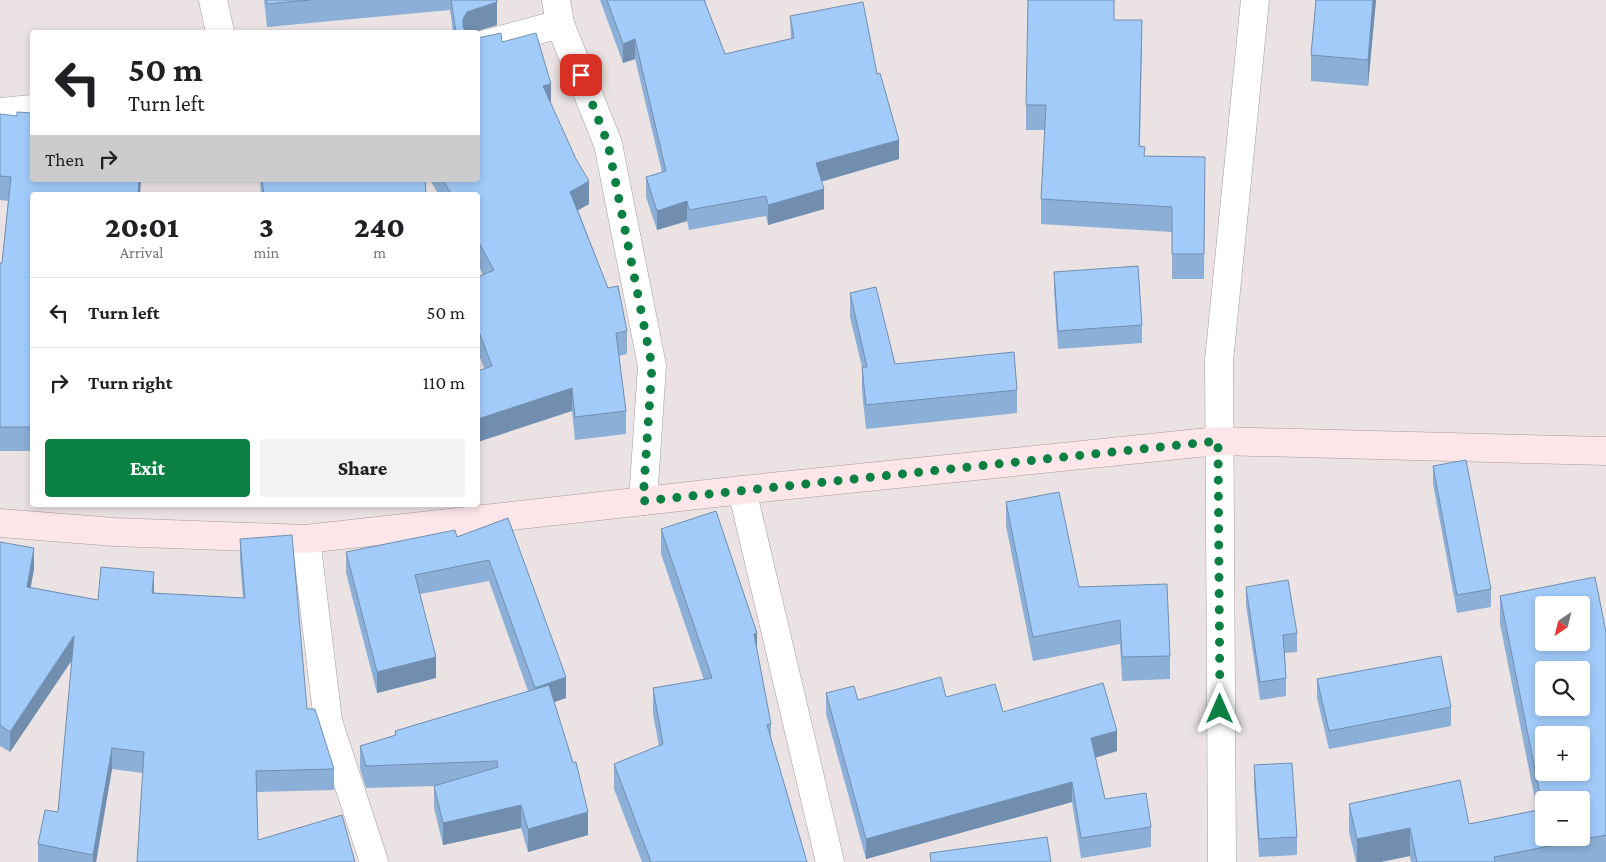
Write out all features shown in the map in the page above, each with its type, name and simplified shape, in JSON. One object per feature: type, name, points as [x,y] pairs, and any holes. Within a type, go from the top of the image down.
[{"type":"street","points":[[213,0],[220,30]]},
{"type":"street","points":[[1222,862],[1219,361],[1255,0]]},
{"type":"street","points":[[480,45],[558,12],[608,144],[652,366],[643,501]]},
{"type":"street","points":[[0,112],[30,109]]},
{"type":"street","points":[[0,523],[114,532],[306,539],[742,490],[1218,441],[1606,451]]},
{"type":"street","points":[[742,490],[830,862]]},
{"type":"street","points":[[306,539],[328,721],[374,862]]},
{"type":"building","points":[[266,0],[310,0],[267,4]]},
{"type":"building","points":[[451,0],[497,0],[497,2],[467,12],[463,19],[465,30],[456,30]]},
{"type":"building","points":[[607,0],[704,0],[725,54],[794,38],[790,16],[863,2],[877,74],[880,73],[899,140],[816,163],[824,189],[768,205],[766,196],[689,210],[687,201],[657,211],[646,177],[666,171],[635,39],[623,44]]},
{"type":"building","points":[[1028,0],[1114,0],[1114,20],[1142,20],[1139,146],[1145,147],[1144,156],[1205,157],[1204,254],[1172,254],[1172,207],[1041,199],[1046,105],[1026,105]]},
{"type":"building","points":[[1316,0],[1373,0],[1368,60],[1311,55]]},
{"type":"building","points":[[501,33],[502,42],[536,33],[551,84],[543,86],[576,159],[589,181],[570,192],[608,288],[618,286],[627,331],[616,333],[626,411],[575,417],[572,388],[480,418],[480,370],[492,366],[480,334],[480,276],[494,270],[480,245],[480,192],[450,192],[444,182],[480,182],[480,38]]},
{"type":"building","points":[[17,112],[30,113],[30,182],[139,182],[138,192],[30,192],[30,427],[0,427],[0,263],[2,263],[11,177],[0,176],[0,114],[17,116]]},
{"type":"building","points":[[262,182],[425,182],[426,192],[264,192]]},
{"type":"building","points":[[1138,266],[1142,325],[1058,331],[1054,272]]},
{"type":"building","points":[[876,287],[895,364],[1014,352],[1017,390],[866,405],[862,367],[867,367],[850,293]]},
{"type":"building","points":[[1466,460],[1491,589],[1457,595],[1433,466]]},
{"type":"building","points":[[1059,492],[1079,587],[1167,584],[1170,656],[1122,657],[1120,620],[1033,637],[1006,502]]},
{"type":"building","points":[[716,511],[757,633],[754,634],[771,724],[767,725],[807,862],[651,862],[614,764],[663,744],[653,688],[712,678],[661,529]]},
{"type":"building","points":[[508,518],[566,677],[535,688],[489,560],[415,575],[436,657],[377,672],[346,552],[455,530],[457,537]]},
{"type":"building","points":[[292,535],[307,709],[315,709],[334,769],[256,771],[258,840],[342,815],[355,862],[137,862],[144,752],[112,748],[93,855],[38,844],[45,810],[58,812],[74,636],[10,732],[0,725],[0,542],[34,548],[27,587],[98,600],[101,567],[154,572],[152,593],[245,598],[240,539]]},
{"type":"building","points":[[1595,577],[1606,632],[1606,835],[1590,838],[1590,791],[1539,791],[1537,781],[1590,781],[1590,726],[1535,726],[1535,769],[1500,596]]},
{"type":"building","points":[[1288,580],[1297,633],[1283,635],[1286,678],[1260,682],[1246,587]]},
{"type":"building","points":[[1441,656],[1451,707],[1329,731],[1317,679]]},
{"type":"building","points":[[941,677],[946,697],[995,684],[1003,712],[1103,683],[1117,731],[1091,738],[1105,799],[1146,793],[1151,827],[1081,838],[1072,782],[866,839],[826,693],[854,686],[858,700]]},
{"type":"building","points":[[549,685],[573,763],[576,762],[588,812],[528,829],[521,805],[443,823],[434,786],[498,767],[497,761],[366,766],[360,746],[396,735],[395,731]]},
{"type":"building","points":[[1292,763],[1297,837],[1259,839],[1254,765]]},
{"type":"building","points":[[1460,780],[1469,824],[1535,811],[1535,846],[1550,846],[1494,857],[1495,862],[1417,862],[1410,828],[1357,839],[1349,804]]},
{"type":"building","points":[[1047,837],[1051,862],[931,862],[930,853]]},
{"type":"route","points":[[581,75],[608,144],[652,366],[643,501],[1218,441],[1220,709]]}]
